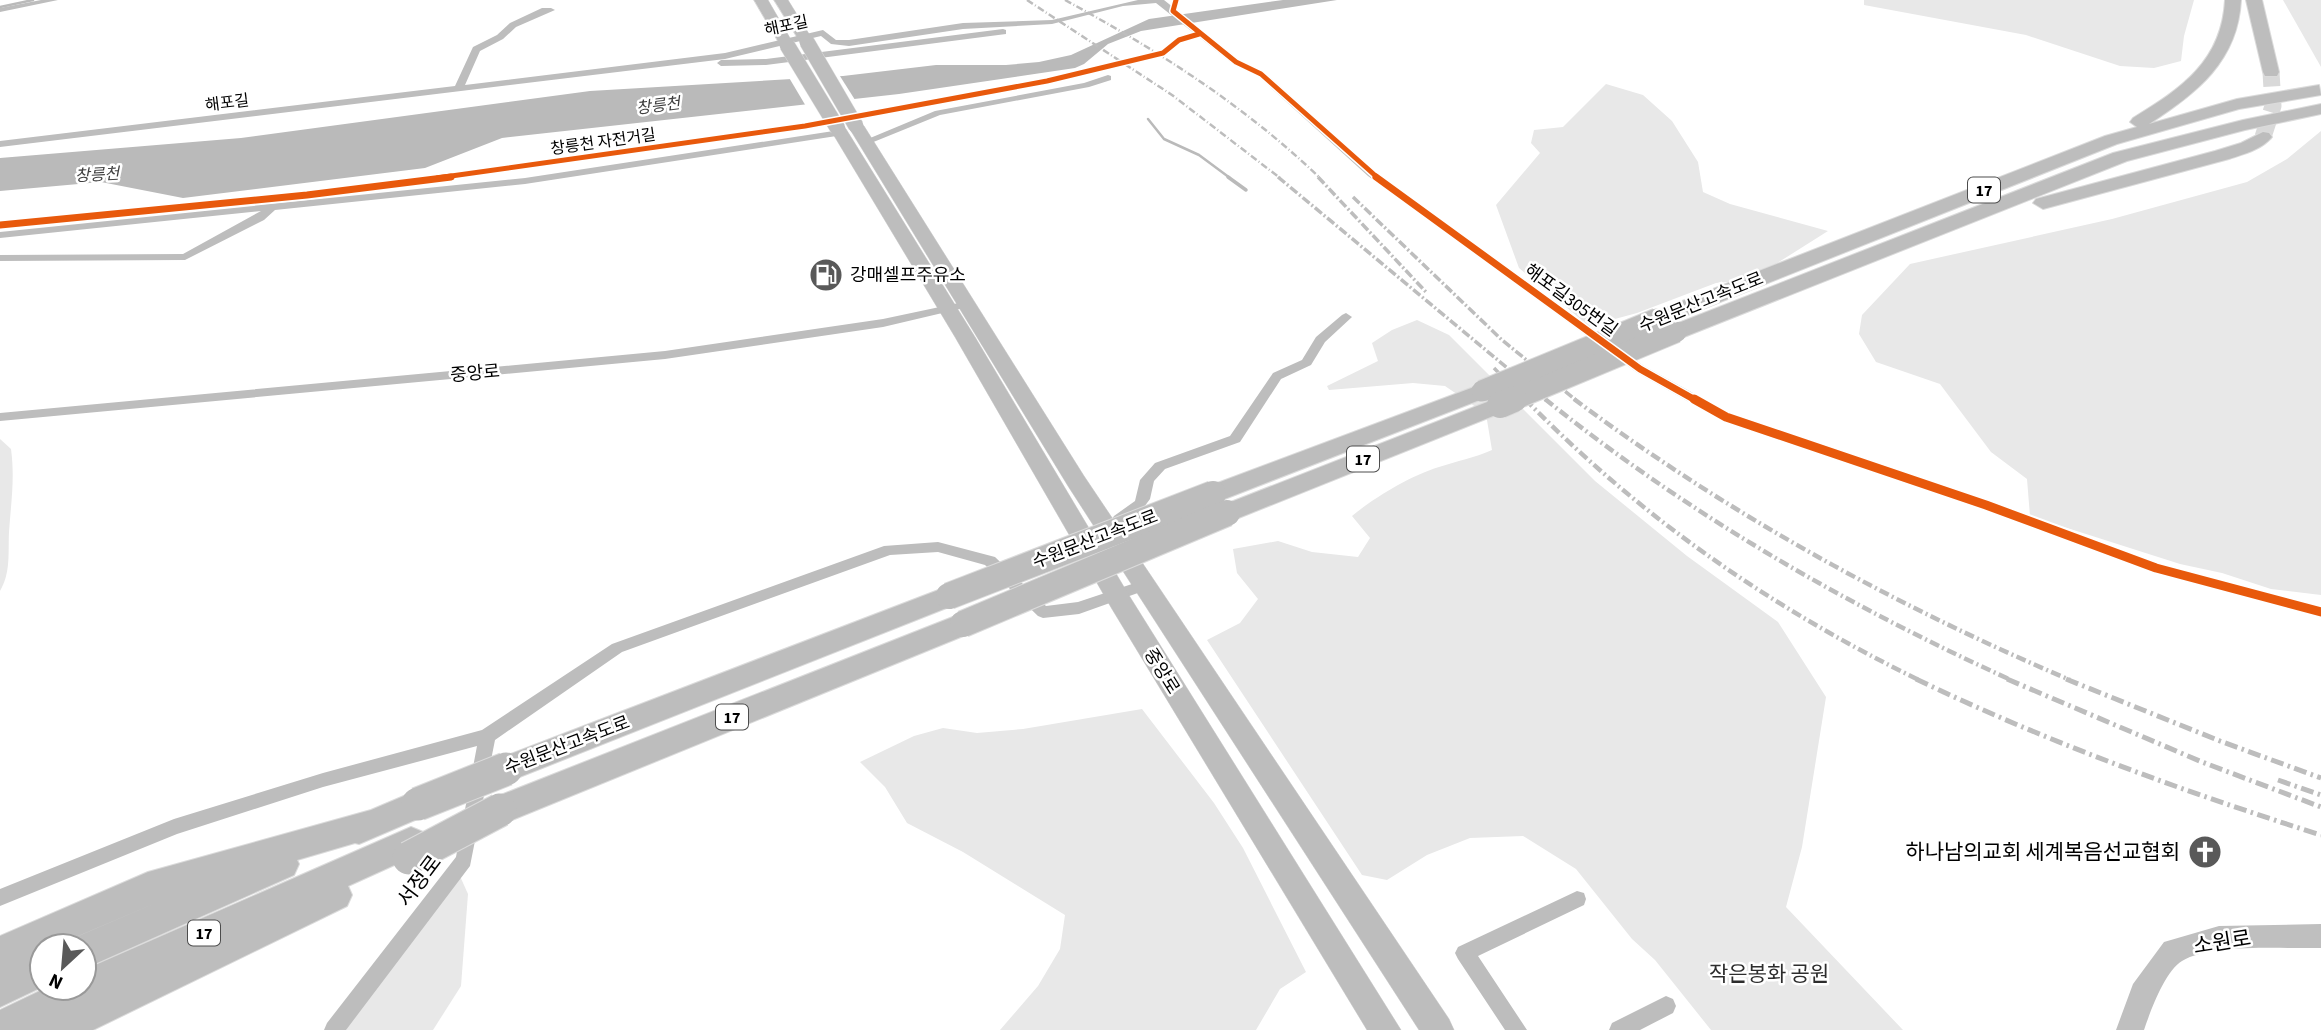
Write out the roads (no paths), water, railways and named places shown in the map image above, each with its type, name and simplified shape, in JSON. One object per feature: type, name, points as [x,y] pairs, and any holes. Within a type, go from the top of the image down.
[{"type":"highway","name":"수원문산고속도로","points":[[2111,140],[2166,106],[2211,65],[2228,37],[2233,0]]},
{"type":"highway","points":[[2254,0],[2271,72]]},
{"type":"highway","name":"수원문산고속도로","points":[[98,945],[418,804],[949,596],[1220,503],[1491,398],[2111,140],[2237,104],[2320,100]]},
{"type":"highway","name":"수원문산고속도로","points":[[1666,325],[1910,241],[2120,157],[2243,125],[2320,100]]},
{"type":"highway","name":"수원문산고속도로","points":[[1910,241],[2222,155],[2247,147],[2263,137]]},
{"type":"highway","name":"수원문산고속도로","points":[[53,1030],[410,850],[500,810],[963,624],[1220,503]]},
{"type":"highway","points":[[0,953],[148,888],[374,823]]},
{"type":"highway","name":"17","points":[[0,1029],[163,951],[410,850]]},
{"type":"highway","points":[[0,989],[28,976]]},
{"type":"main road","points":[[761,0],[786,43],[851,132]]},
{"type":"main road","points":[[781,0],[805,40],[851,132]]},
{"type":"main road","name":"중앙로","points":[[851,132],[957,306],[1116,595],[1385,1030]]},
{"type":"main road","name":"중앙로","points":[[957,306],[1438,1030]]},
{"type":"main road","name":"소원로","points":[[2130,1030],[2141,993],[2173,951],[2219,937],[2321,936]]},
{"type":"street","points":[[0,2],[9,0]]},
{"type":"street","points":[[0,10],[54,0]]},
{"type":"street","name":"해포길","points":[[0,144],[725,56],[805,40],[822,33],[834,42],[849,43],[963,26],[1052,22],[1124,4],[1159,0]]},
{"type":"street","name":"해포길305번길","points":[[1159,0],[1236,62],[1261,74],[1372,174],[1640,369],[1726,417],[1986,505],[2156,568],[2321,612]]},
{"type":"street","points":[[458,90],[476,49],[500,37],[513,25],[545,10],[551,10]]},
{"type":"street","points":[[646,65],[766,62],[976,36],[1052,22]]},
{"type":"street","points":[[0,235],[524,181],[851,132],[1086,85],[1108,78]]},
{"type":"street","points":[[0,258],[185,257],[260,218],[271,208]]},
{"type":"street","name":"중앙로","points":[[0,417],[665,355],[883,323],[957,306]]},
{"type":"street","points":[[1105,526],[1132,513],[1146,497],[1147,480],[1160,466],[1234,439],[1278,376],[1307,362],[1321,340],[1346,317]]},
{"type":"street","points":[[0,898],[174,827],[323,780],[487,736],[617,648],[889,550],[938,547],[990,561],[1043,612],[1079,608],[1144,585]]},
{"type":"street","name":"서정로","points":[[334,1030],[464,860],[487,736]]},
{"type":"street","points":[[1517,1030],[1465,953],[1577,899]]},
{"type":"street","points":[[1619,1030],[1666,1006]]},
{"type":"water","name":"창릉천","points":[[1283,0],[1337,0],[1141,31],[1108,44],[1075,68],[899,94],[502,138],[425,168],[183,198],[101,182],[0,191],[0,158],[241,138],[590,91],[843,76],[936,65],[1039,62],[1071,55],[1149,19]]},
{"type":"waterway","points":[[0,7],[33,0]]},
{"type":"waterway","points":[[1148,119],[1164,139],[1199,155],[1230,178]]},
{"type":"waterway","points":[[1228,177],[1246,190]]},
{"type":"tunnel","points":[[2263,137],[2273,106],[2271,72]]},
{"type":"railway","points":[[1027,0],[1172,95],[1280,178]]},
{"type":"railway","points":[[1065,0],[1198,80],[1261,126],[1320,178]]},
{"type":"railway","points":[[1278,177],[1547,401]]},
{"type":"railway","points":[[1318,177],[1426,292]]},
{"type":"railway","points":[[1353,197],[1502,340],[1577,401]]},
{"type":"railway","points":[[1494,368],[1526,401]]},
{"type":"railway","points":[[1525,399],[1614,483],[1710,557],[1811,622],[1919,680]]},
{"type":"railway","points":[[1545,399],[1655,481],[1769,554],[1888,620],[2011,680]]},
{"type":"railway","points":[[1574,399],[1632,441],[1752,519],[1940,621],[2070,680]]},
{"type":"railway","points":[[1916,679],[2015,724],[2115,764],[2321,835]]},
{"type":"railway","points":[[2007,679],[2202,762],[2321,807]]},
{"type":"railway","points":[[2066,679],[2321,778]]},
{"type":"railway","points":[[2278,780],[2321,795]]},
{"type":"place","name":"강매셀프주유소","points":[[826,275]]},
{"type":"place","name":"하나남의교회 세계복음선교협회","points":[[2205,852]]},
{"type":"park label","name":"작은봉화 공원","points":[[1769,974]]}]
